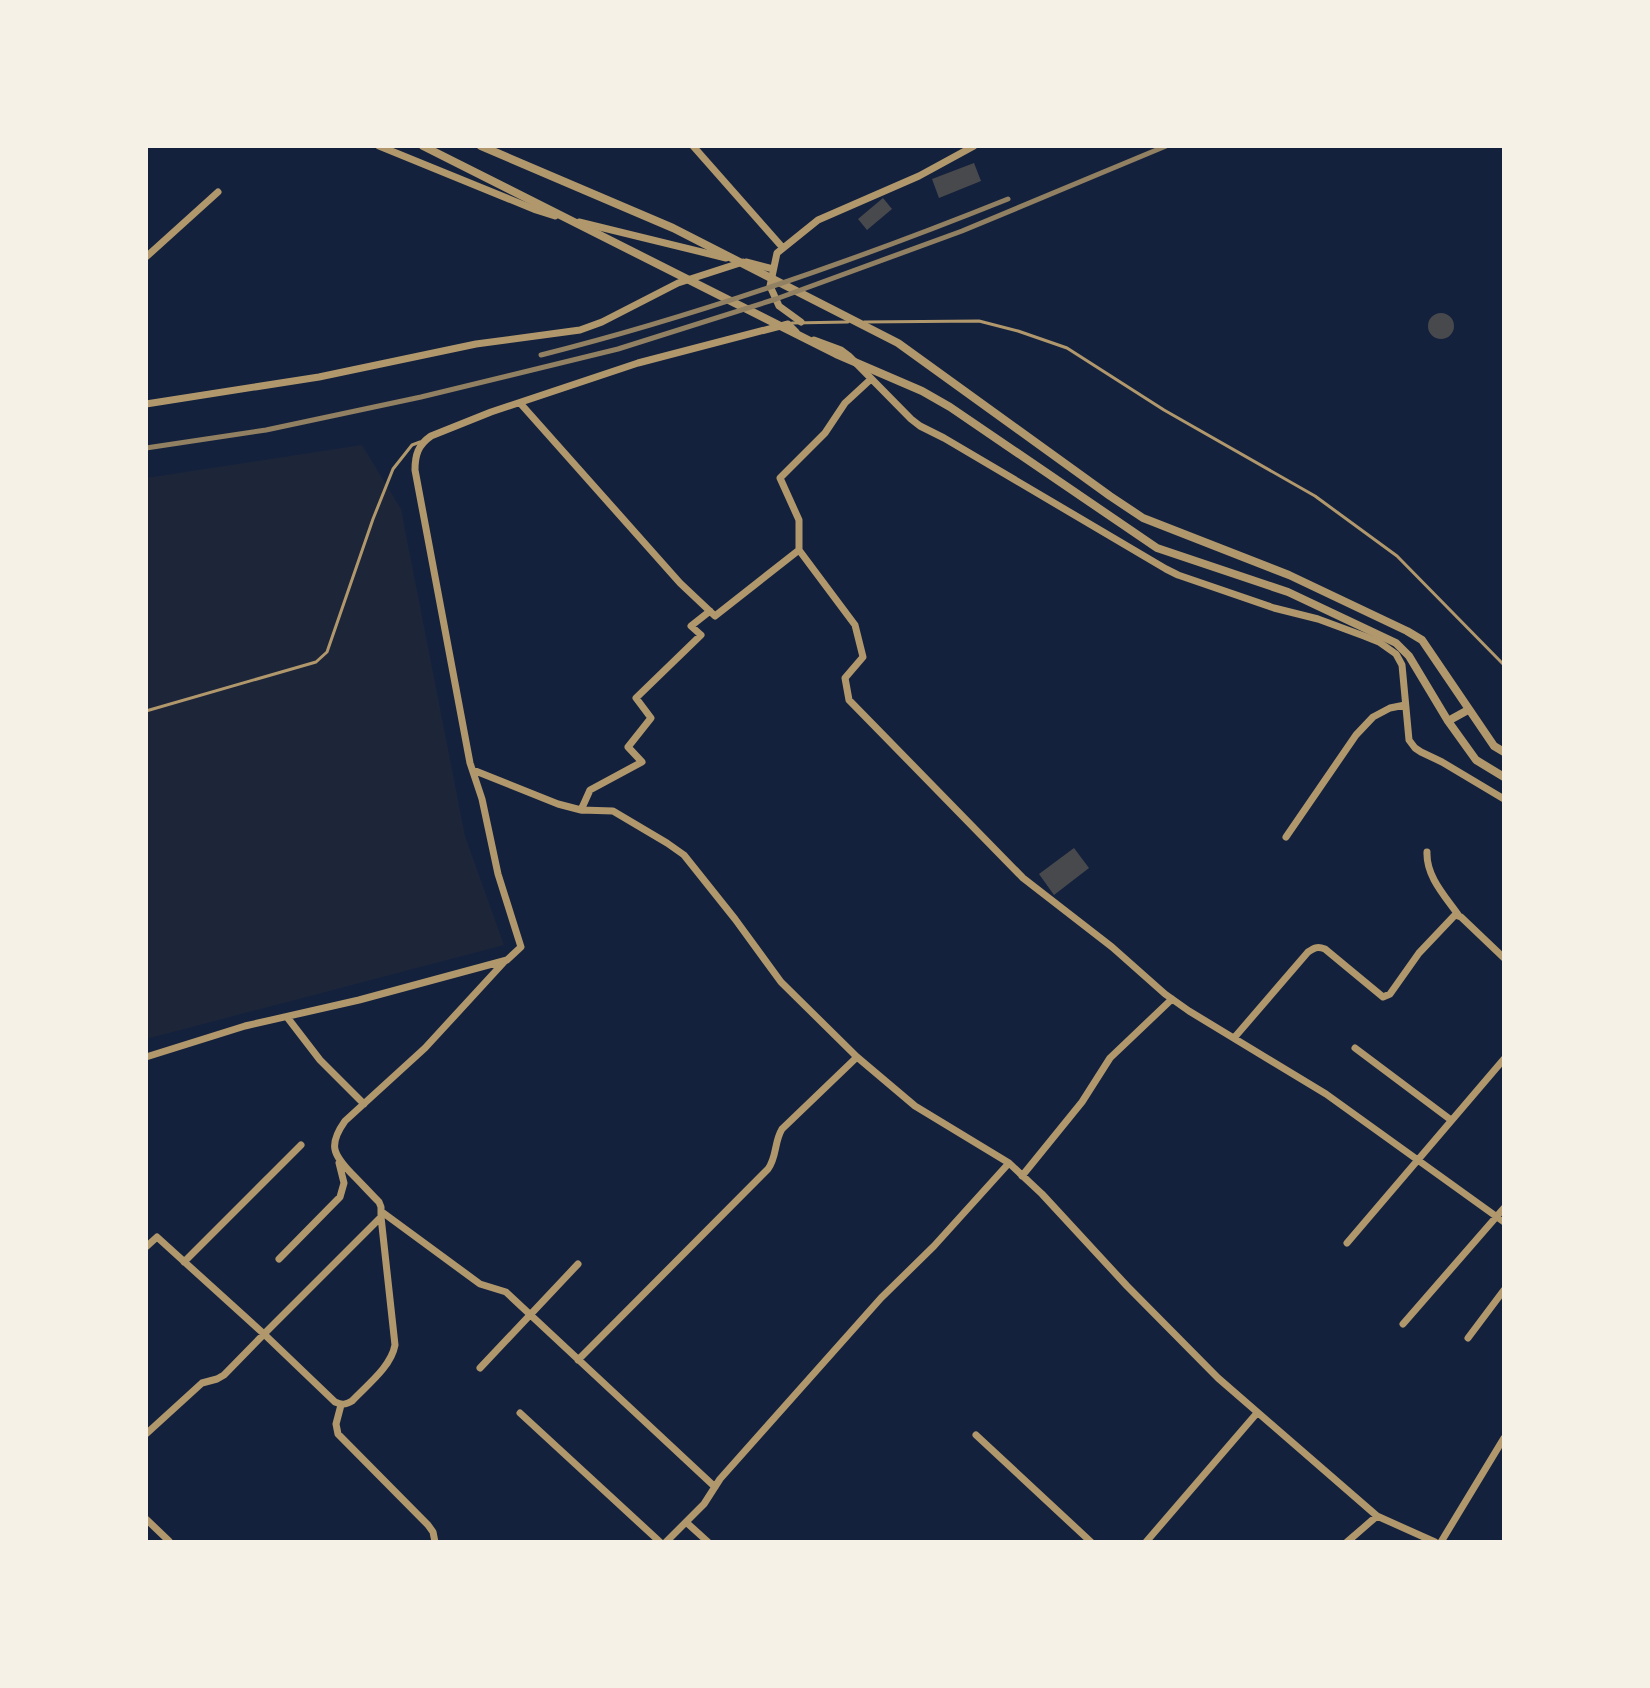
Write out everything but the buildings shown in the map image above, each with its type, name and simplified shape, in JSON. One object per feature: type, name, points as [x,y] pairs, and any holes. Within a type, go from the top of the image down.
[{"type":"street","points":[[379,146],[536,210],[773,269]]},
{"type":"street","points":[[423,146],[836,354],[922,391],[1157,548],[1288,592],[1396,643],[1409,656],[1448,721],[1476,760],[1504,777]]},
{"type":"street","points":[[481,146],[673,228],[898,343],[1143,518],[1289,575],[1377,615],[1422,640],[1494,746],[1504,752]]},
{"type":"street","points":[[693,146],[783,248]]},
{"type":"street","points":[[801,322],[779,306],[770,286],[777,253],[818,220],[919,176],[974,146]]},
{"type":"street","points":[[146,257],[218,192]]},
{"type":"street","points":[[146,404],[319,377],[476,344],[580,330],[678,283],[744,262]]},
{"type":"street","points":[[279,1259],[340,1197],[344,1183],[334,1145],[345,1121],[425,1048],[521,947],[498,874],[473,770],[415,470],[418,449],[423,441],[443,431],[638,363],[788,324],[799,334],[841,350],[920,426],[1178,575],[1274,608],[1318,619],[1379,642],[1396,654],[1402,665],[1409,740],[1415,748],[1504,799]]},
{"type":"street","points":[[871,379],[845,403],[825,433],[780,478],[799,520],[799,550],[855,625],[863,657],[845,678],[849,700],[1023,878],[1112,947],[1172,999],[1326,1094],[1501,1220]]},
{"type":"street","points":[[520,403],[680,583],[715,616],[799,550]]},
{"type":"street","points":[[581,810],[590,790],[642,762],[628,747],[651,718],[636,698],[701,635],[691,626],[710,611]]},
{"type":"street","points":[[1286,837],[1356,735],[1373,717],[1390,708],[1405,705]]},
{"type":"street","points":[[1448,721],[1468,710]]},
{"type":"street","points":[[473,770],[558,804],[581,810],[613,811],[684,855],[781,982],[857,1057],[915,1106],[1009,1163],[1218,1378],[1377,1516],[1435,1542]]},
{"type":"street","points":[[1427,852],[1433,877],[1459,916],[1504,958]]},
{"type":"street","points":[[1234,1038],[1313,948],[1325,949],[1380,995],[1387,996],[1419,953],[1453,917],[1459,916]]},
{"type":"street","points":[[146,1057],[245,1026],[359,1000],[507,960]]},
{"type":"street","points":[[1022,1176],[1082,1102],[1110,1058],[1172,999]]},
{"type":"street","points":[[287,1017],[320,1060],[364,1104]]},
{"type":"street","points":[[1355,1048],[1451,1120]]},
{"type":"street","points":[[578,1360],[768,1169],[775,1159],[776,1142],[782,1129],[857,1057]]},
{"type":"street","points":[[1347,1243],[1504,1059]]},
{"type":"street","points":[[184,1262],[301,1145]]},
{"type":"street","points":[[146,1247],[157,1237],[335,1402],[347,1405],[393,1355],[395,1337],[379,1202],[338,1159]]},
{"type":"street","points":[[666,1542],[704,1504],[715,1487],[881,1298],[934,1246],[1009,1163]]},
{"type":"street","points":[[1403,1324],[1501,1220],[1504,1208]]},
{"type":"street","points":[[381,1214],[476,1282],[506,1292],[715,1487]]},
{"type":"street","points":[[146,1434],[202,1383],[224,1375],[381,1214]]},
{"type":"street","points":[[480,1368],[578,1264]]},
{"type":"street","points":[[1468,1338],[1504,1290]]},
{"type":"street","points":[[341,1405],[336,1424],[338,1434],[428,1525],[435,1542]]},
{"type":"street","points":[[520,1413],[660,1542]]},
{"type":"street","points":[[1146,1542],[1257,1413]]},
{"type":"street","points":[[976,1435],[1091,1542]]},
{"type":"street","points":[[1441,1542],[1504,1438]]},
{"type":"street","points":[[1347,1542],[1377,1516]]},
{"type":"street","points":[[146,1519],[169,1541]]},
{"type":"street","points":[[687,1523],[708,1542]]},
{"type":"lane","points":[[788,324],[979,321],[1067,348],[1164,410],[1315,496],[1397,556],[1504,665]]},
{"type":"lane","points":[[146,711],[316,662],[327,652],[393,469],[412,445],[423,441]]},
{"type":"shaded area","points":[[362,445],[401,509],[465,836],[504,945],[146,1039],[146,478]]},
{"type":"railway","points":[[146,448],[266,430],[421,397],[618,349],[776,299],[962,231],[1166,146]]},
{"type":"railway","points":[[541,355],[777,285],[1008,199]]}]
